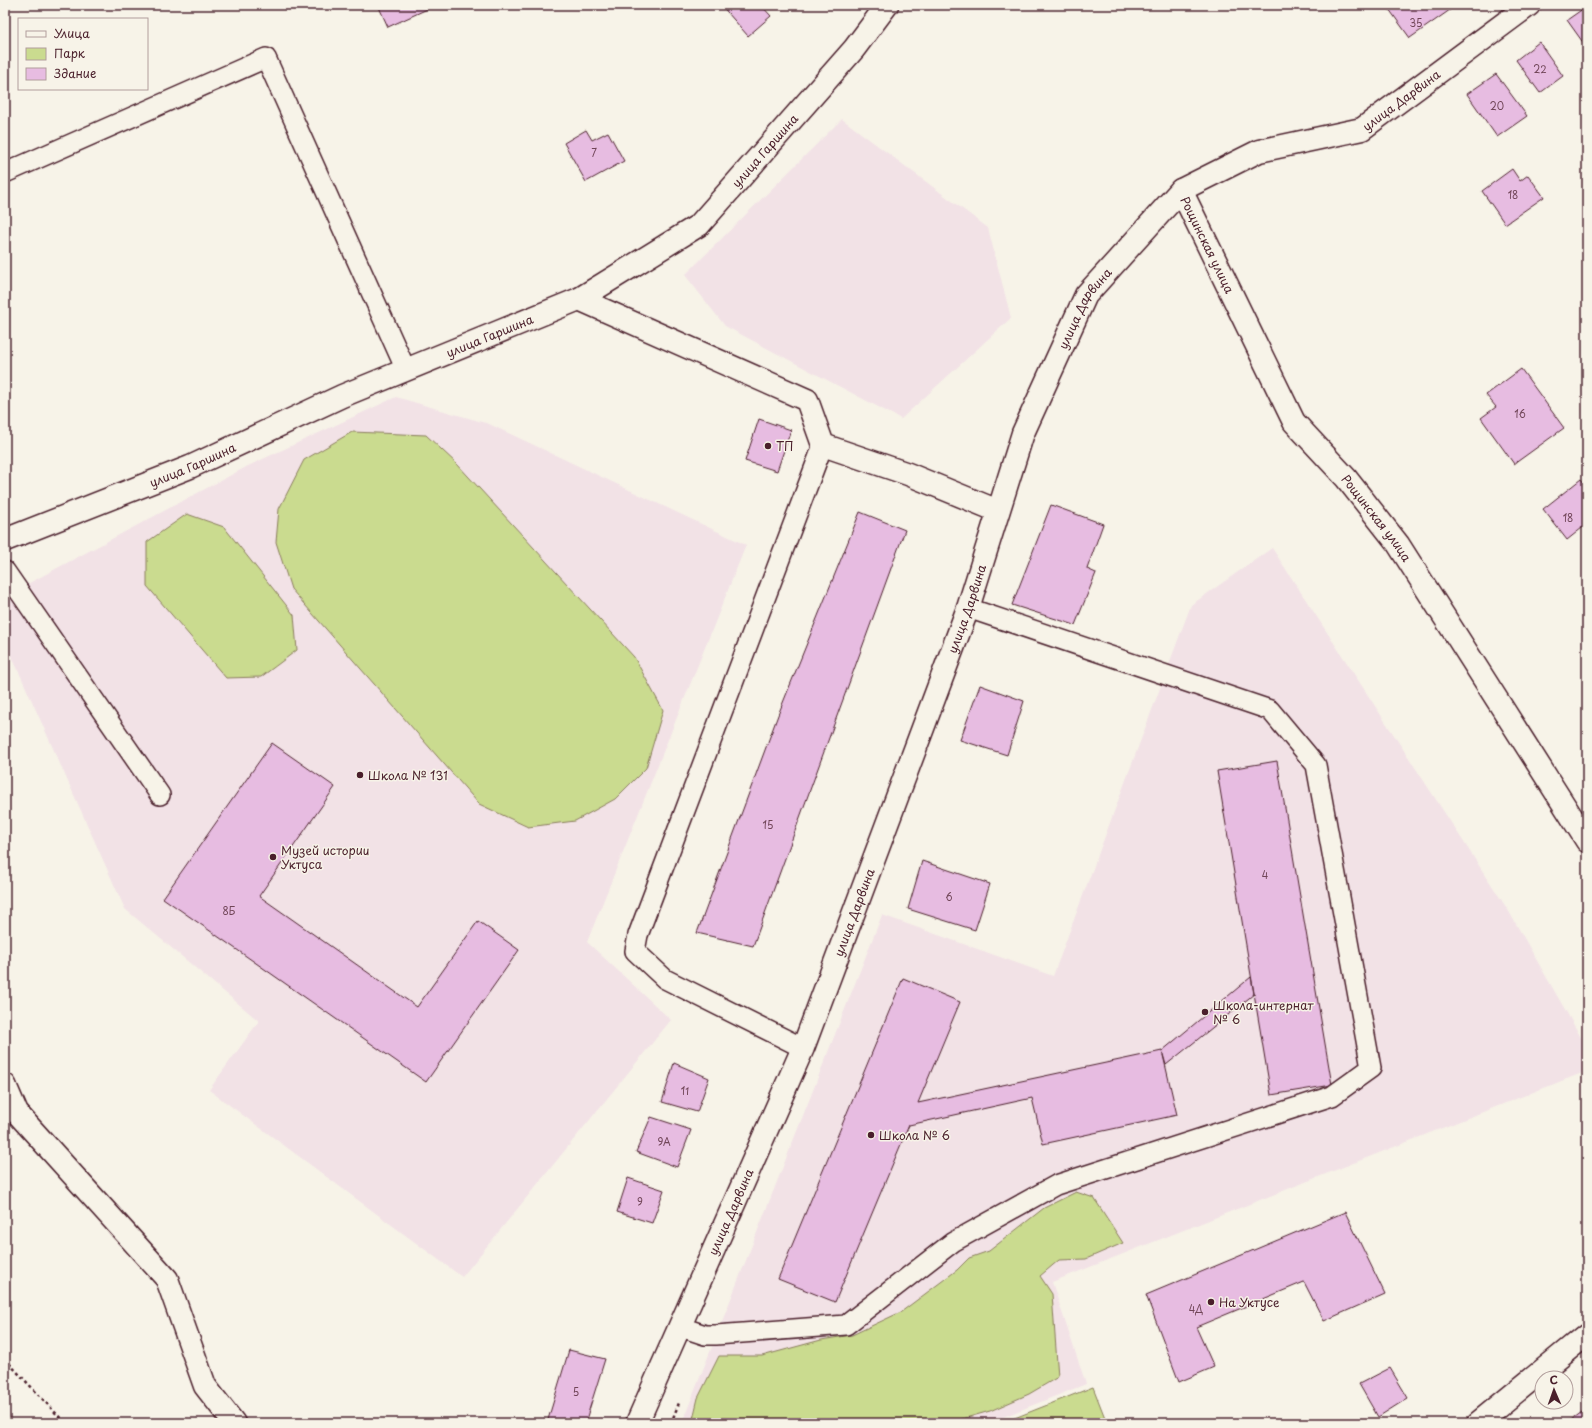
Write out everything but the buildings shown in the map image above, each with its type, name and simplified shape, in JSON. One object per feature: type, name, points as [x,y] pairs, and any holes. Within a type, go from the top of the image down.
[{"type":"street","name":"улица Гаршина","points":[[5,540],[190,467],[342,396],[579,299],[699,225],[854,49],[887,5]]},
{"type":"street","name":"улица Дарвина","points":[[637,1423],[681,1328],[803,1048],[968,608],[1023,434],[1086,295],[1181,190],[1259,151],[1362,129],[1529,5]]},
{"type":"street","name":"Рощинская улица","points":[[1181,190],[1294,422],[1346,478],[1398,544],[1587,842]]},
{"type":"street","points":[[579,299],[807,400],[823,445],[908,474],[998,511]]},
{"type":"street","points":[[5,1084],[17,1113],[167,1279],[205,1386],[234,1423]]},
{"type":"street","points":[[1478,1423],[1587,1334]]},
{"type":"lane","points":[[5,173],[266,58],[406,370]]},
{"type":"lane","points":[[803,1048],[665,979],[635,951],[638,935],[823,445]]},
{"type":"lane","points":[[5,571],[160,795]]},
{"type":"lane","points":[[681,1328],[705,1335],[716,1335],[846,1325],[953,1242],[1056,1185],[1332,1096],[1371,1068],[1316,764],[1270,710],[968,608]]},
{"type":"path","points":[[5,1359],[65,1423]]},
{"type":"shaded area","points":[[842,119],[988,228],[1011,318],[901,419],[725,326],[685,275]]},
{"type":"shaded area","name":"Школа № 131","points":[[396,397],[489,424],[746,545],[587,942],[671,1020],[462,1277],[209,1090],[259,1021],[125,909],[5,641],[5,596],[248,466]]},
{"type":"shaded area","name":"Школа-интернат № 6","points":[[1272,548],[1508,910],[1587,1048],[1587,1071],[1052,1282],[1086,1384],[988,1423],[682,1423],[882,915],[1053,976],[1191,605]]},
{"type":"green space","points":[[352,432],[426,435],[457,464],[634,657],[663,710],[646,768],[615,799],[575,821],[528,827],[479,804],[291,589],[276,542],[279,509],[304,460]]},
{"type":"green space","points":[[187,514],[224,527],[294,615],[297,650],[261,677],[226,678],[147,586],[147,542]]},
{"type":"green space","points":[[1076,1192],[1094,1198],[1123,1243],[1086,1259],[1059,1260],[1040,1276],[1052,1294],[1058,1377],[1029,1394],[990,1411],[948,1423],[692,1423],[698,1398],[719,1356],[762,1356],[821,1340],[852,1335],[901,1312],[957,1270],[969,1258],[989,1251],[1044,1208]]},
{"type":"green space","points":[[1093,1387],[1107,1423],[1002,1423]]},
{"type":"place","name":"ТП","points":[[768,446]]},
{"type":"place","name":"Школа № 131","points":[[360,775]]},
{"type":"place","name":"Музей истории Уктуса","points":[[273,857]]},
{"type":"place","name":"Школа-интернат № 6","points":[[1205,1012]]},
{"type":"place","name":"Школа № 6","points":[[871,1135]]},
{"type":"place","name":"На Уктусе","points":[[1211,1302]]}]
